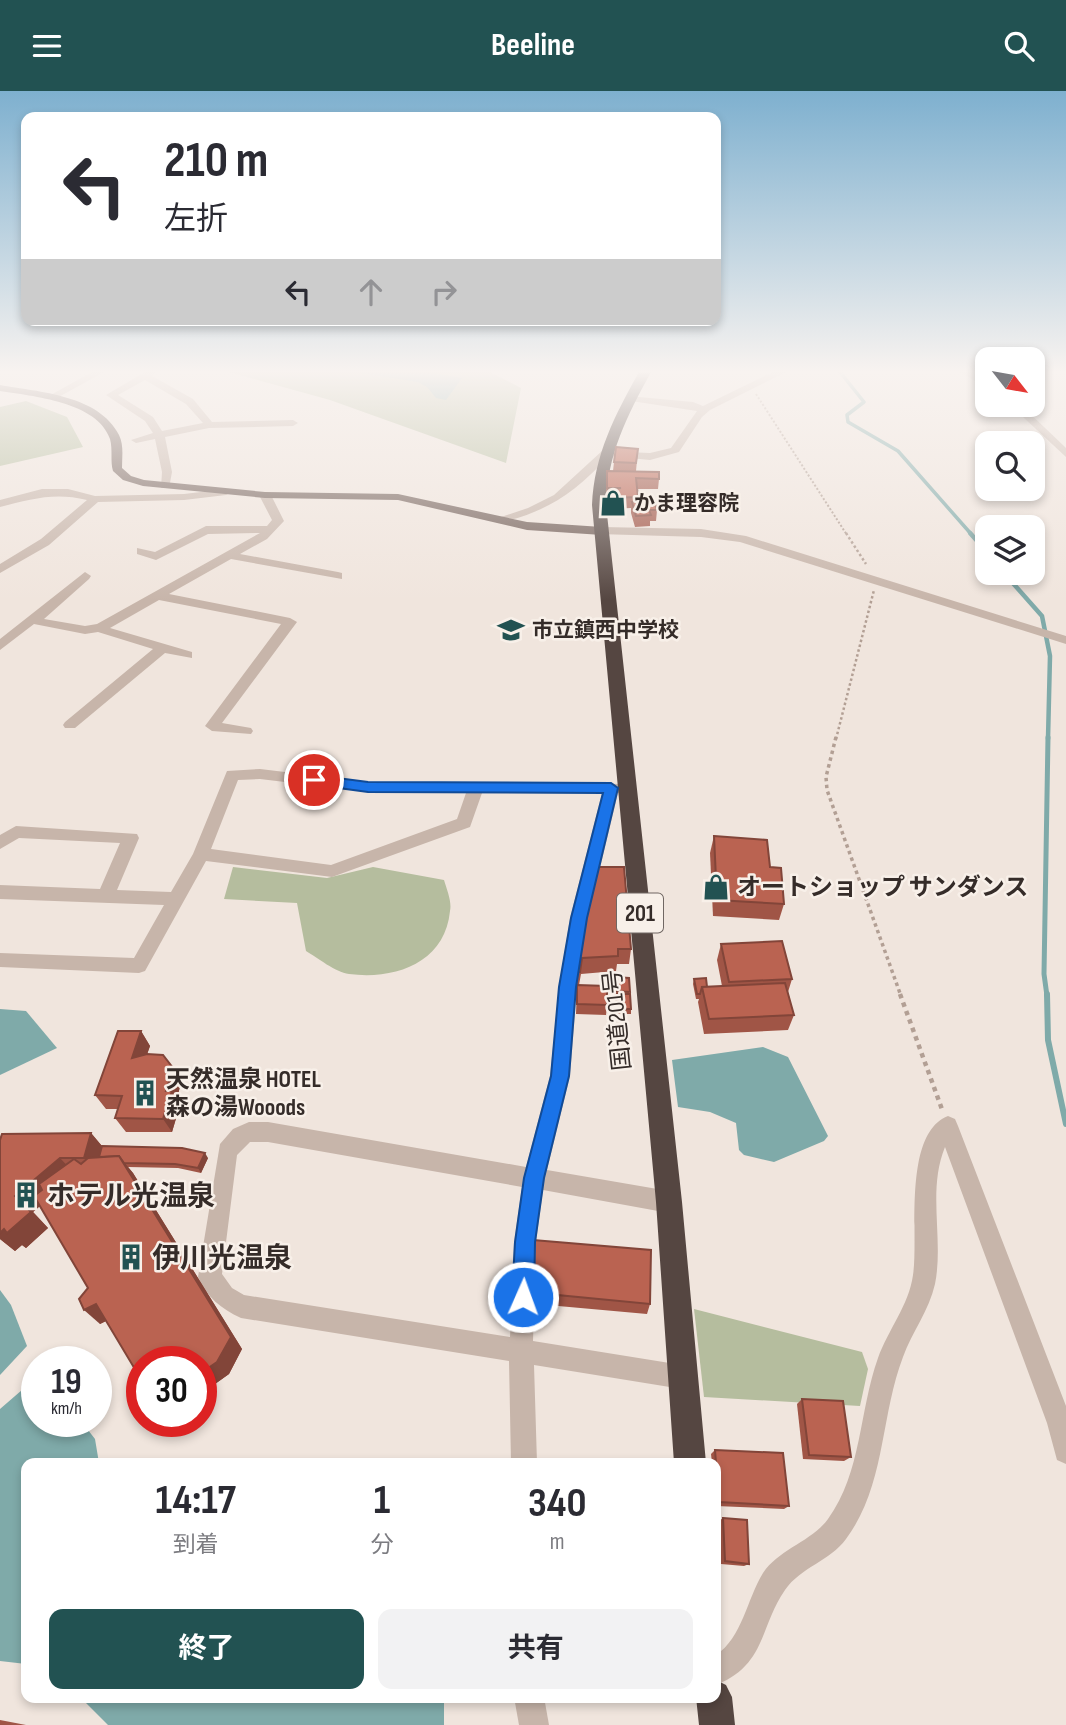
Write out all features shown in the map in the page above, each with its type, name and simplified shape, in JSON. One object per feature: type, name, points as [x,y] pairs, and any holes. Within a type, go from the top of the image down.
[{"type":"highway","name":"国道201号","points":[[608,448],[598,477],[619,788],[669,1202],[690,1458]]},
{"type":"highway","points":[[715,1703],[717,1725]]},
{"type":"main road","points":[[115,448],[117,469],[127,478],[166,486],[265,495],[398,497],[498,520],[557,530],[602,531]]},
{"type":"street","points":[[162,448],[167,472],[166,486]]},
{"type":"street","points":[[498,520],[522,516],[548,505],[575,485],[606,453],[635,456],[670,453],[676,448]]},
{"type":"street","points":[[0,504],[42,492],[68,492],[95,499],[184,498],[226,492]]},
{"type":"street","points":[[0,646],[31,620],[85,630],[100,628],[271,530],[278,521],[265,495]]},
{"type":"street","points":[[0,569],[45,542],[95,499]]},
{"type":"street","points":[[141,551],[156,556],[206,530],[271,530]]},
{"type":"street","points":[[602,531],[717,535],[742,540],[1066,640]]},
{"type":"street","points":[[227,555],[338,576]]},
{"type":"street","points":[[35,620],[85,576]]},
{"type":"street","points":[[155,595],[290,622],[212,726],[246,731]]},
{"type":"street","points":[[100,628],[110,634],[187,655]]},
{"type":"street","points":[[71,725],[163,648]]},
{"type":"street","points":[[0,960],[139,966],[201,854],[232,775],[260,773],[368,787],[619,788],[579,918],[568,987],[560,1076],[534,1178],[525,1242],[521,1352],[524,1458]]},
{"type":"street","points":[[201,854],[331,871],[464,823],[476,787]]},
{"type":"street","points":[[0,843],[16,832],[131,838],[107,896]]},
{"type":"street","points":[[0,892],[175,899]]},
{"type":"street","points":[[721,1668],[736,1658],[779,1575],[836,1531],[857,1494],[870,1454],[880,1387],[891,1355],[916,1305],[925,1276],[926,1168],[939,1136],[948,1126],[1060,1423],[1066,1451]]},
{"type":"street","points":[[669,1202],[292,1136],[249,1132],[237,1138],[227,1151],[210,1277],[224,1296],[241,1306],[682,1377]]},
{"type":"street","points":[[530,1703],[534,1725]]},
{"type":"path","points":[[791,448],[876,580],[826,776],[827,790],[948,1126]]},
{"type":"green space","points":[[0,448],[78,448],[0,466]]},
{"type":"green space","points":[[465,448],[509,448],[506,463]]},
{"type":"green space","points":[[233,867],[327,878],[373,867],[444,880],[450,904],[446,929],[439,944],[415,964],[383,974],[344,973],[306,951],[297,903],[224,899]]},
{"type":"green space","points":[[694,1309],[862,1352],[868,1369],[860,1406],[704,1397]]},
{"type":"water","points":[[0,1009],[26,1011],[57,1048],[0,1075]]},
{"type":"water","points":[[763,1047],[788,1057],[828,1136],[824,1141],[774,1162],[744,1155],[739,1150],[736,1123],[710,1112],[678,1107],[672,1060]]},
{"type":"water","points":[[0,1290],[11,1305],[27,1346],[21,1346],[21,1352],[0,1375]]},
{"type":"water","points":[[21,1391],[21,1437],[93,1437],[98,1458],[21,1458],[21,1663],[0,1661],[0,1409]]},
{"type":"water","points":[[86,1703],[444,1703],[444,1725],[108,1725]]},
{"type":"building","points":[[616,448],[638,449],[636,463],[614,462]]},
{"type":"building","points":[[607,471],[659,472],[659,479],[636,478],[638,497],[609,498],[608,490],[621,488],[607,488]]},
{"type":"building","points":[[654,500],[657,510],[649,510],[651,515],[636,516],[632,502]]},
{"type":"building","points":[[714,836],[767,840],[770,867],[781,868],[784,904],[717,900]]},
{"type":"building","points":[[591,867],[624,867],[631,949],[618,949],[618,956],[582,958],[580,972],[572,972]]},
{"type":"building","points":[[782,941],[792,979],[729,982],[721,944]]},
{"type":"building","points":[[613,977],[629,978],[630,992],[613,991]]},
{"type":"building","points":[[706,978],[707,987],[702,987],[700,994],[697,994],[694,979]]},
{"type":"building","points":[[785,983],[794,1015],[709,1019],[702,987]]},
{"type":"building","points":[[577,985],[607,986],[607,1005],[577,1004]]},
{"type":"building","points":[[616,994],[630,994],[631,1009],[617,1009]]},
{"type":"building","name":"天然温泉 HOTEL 森の湯Wooods","points":[[118,1031],[141,1031],[132,1058],[147,1054],[163,1055],[173,1068],[166,1091],[172,1091],[163,1119],[115,1118],[122,1096],[95,1095]]},
{"type":"building","points":[[91,1133],[84,1158],[60,1158],[15,1196],[31,1212],[7,1233],[4,1229],[0,1233],[2,1134]]},
{"type":"building","points":[[102,1146],[182,1148],[205,1153],[198,1168],[175,1164],[124,1163],[119,1156],[99,1157]]},
{"type":"building","name":"伊川光温泉","points":[[119,1156],[231,1337],[217,1362],[217,1346],[126,1346],[126,1354],[96,1304],[84,1310],[79,1299],[88,1288],[34,1196],[42,1190],[39,1184],[74,1159],[81,1164],[88,1158]]},
{"type":"building","points":[[533,1240],[651,1250],[650,1304],[537,1293],[538,1281],[530,1280]]},
{"type":"building","points":[[802,1399],[843,1401],[851,1457],[809,1455]]},
{"type":"building","points":[[715,1450],[783,1453],[789,1506],[721,1502],[721,1458],[716,1458]]},
{"type":"building","points":[[723,1518],[747,1520],[749,1564],[725,1561]]},
{"type":"waterway","points":[[893,448],[972,535]]},
{"type":"waterway","points":[[970,533],[975,539]]},
{"type":"waterway","points":[[1015,585],[1042,616],[1050,656],[1048,739]]},
{"type":"waterway","points":[[1047,996],[1044,974],[1048,737]]},
{"type":"waterway","points":[[1047,994],[1048,1040],[1066,1124]]},
{"type":"place","name":"かま理容院","points":[[613,503]]},
{"type":"place","name":"市立鎮西中学校","points":[[511,630]]},
{"type":"place","name":"オートショップ サンダンス","points":[[716,887]]},
{"type":"place","name":"天然温泉 HOTEL 森の湯Wooods","points":[[145,1093]]},
{"type":"place","name":"ホテル光温泉","points":[[26,1195]]},
{"type":"place","name":"伊川光温泉","points":[[131,1257]]},
{"type":"route","points":[[314,780],[368,787],[611,788],[579,918],[568,987],[560,1076],[534,1178],[525,1242],[523,1297]]}]
